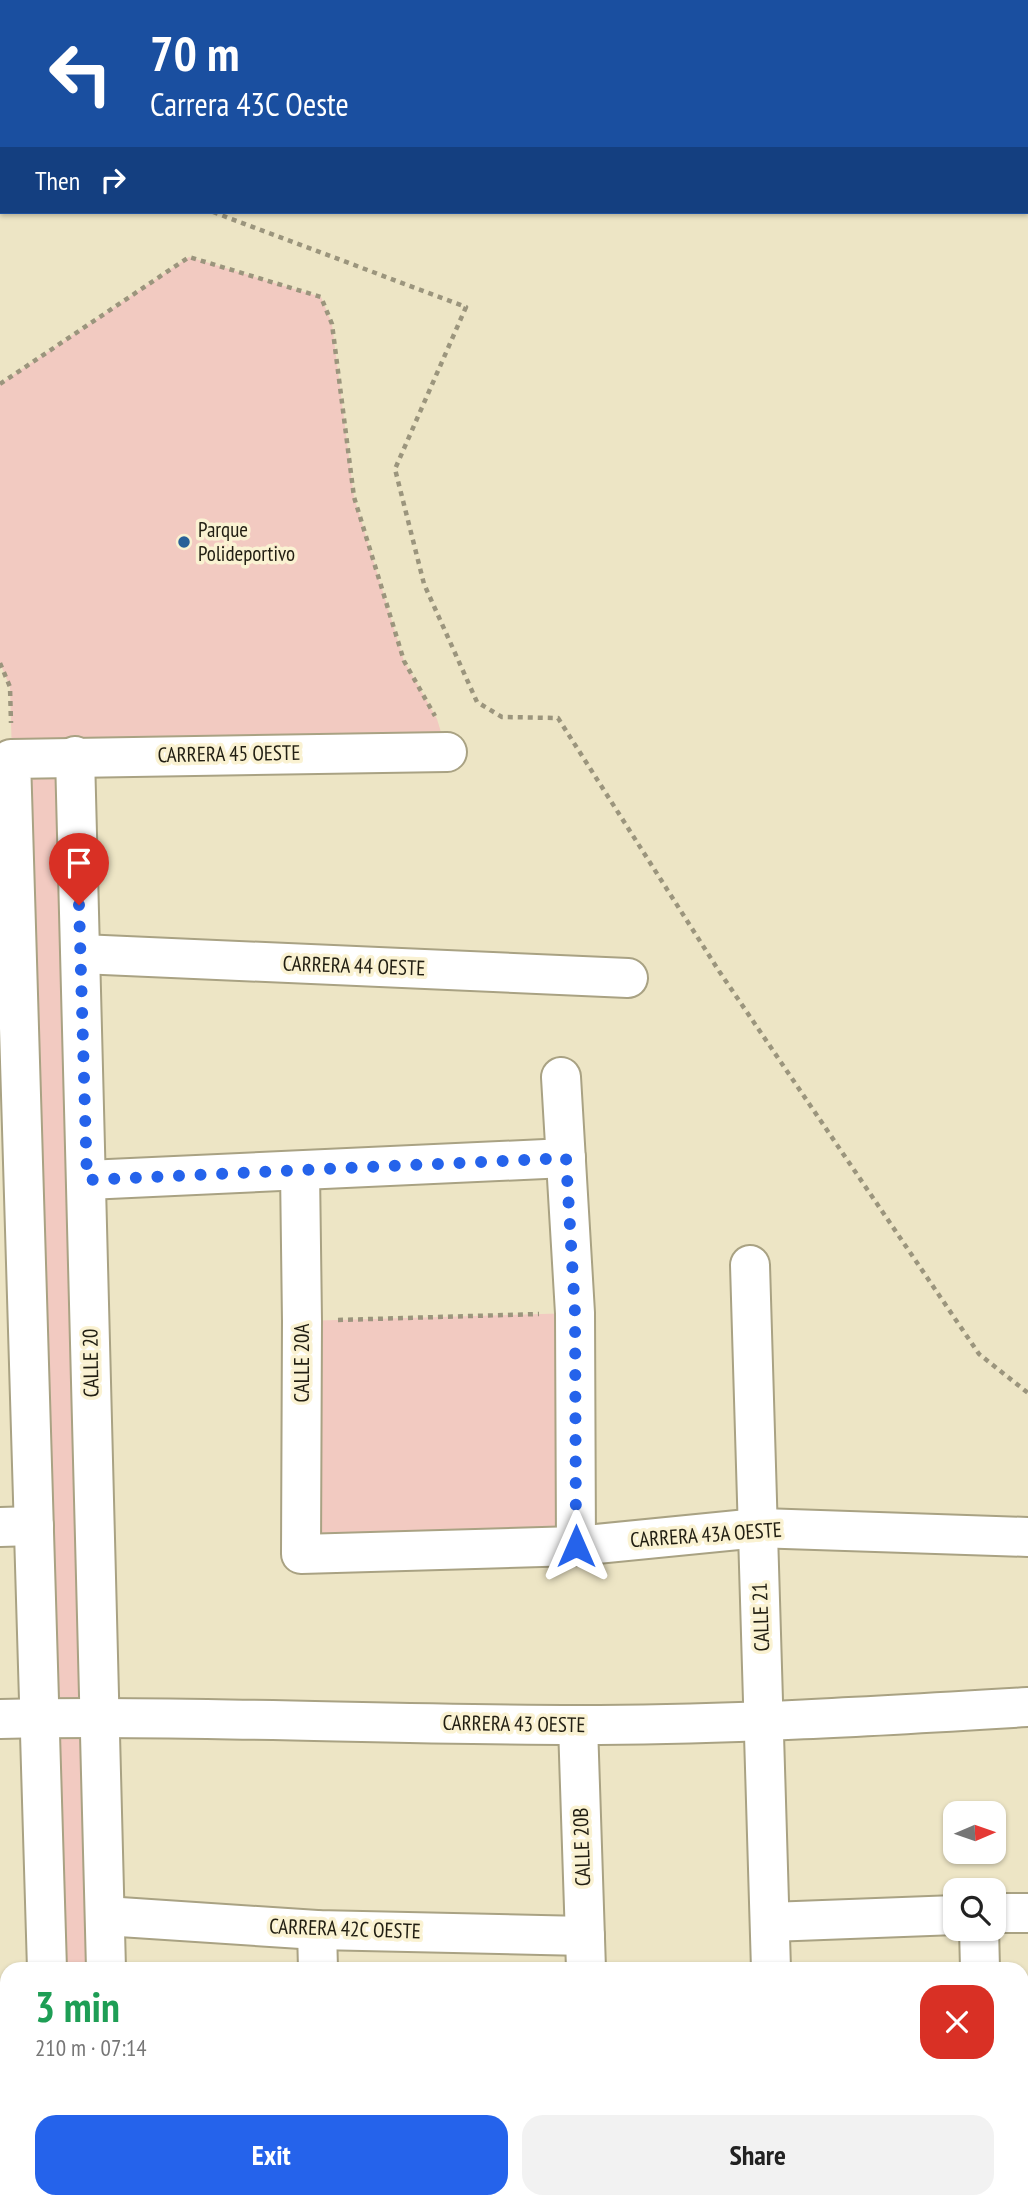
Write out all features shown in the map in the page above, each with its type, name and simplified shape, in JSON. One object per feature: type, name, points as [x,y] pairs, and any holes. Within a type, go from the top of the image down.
[{"type":"street","name":"CARRERA 45 OESTE","points":[[11,759],[447,752]]},
{"type":"street","name":"CALLE 20","points":[[75,756],[106,1962]]},
{"type":"street","points":[[11,759],[9,982],[17,1527],[39,1718],[47,1962]]},
{"type":"street","name":"CARRERA 44 OESTE","points":[[80,954],[628,978]]},
{"type":"street","points":[[561,1077],[575,1313],[576,1546]]},
{"type":"street","points":[[87,1180],[566,1158]]},
{"type":"street","name":"CALLE 20A","points":[[300,1171],[301,1554]]},
{"type":"street","name":"CALLE 21","points":[[750,1265],[771,1962]]},
{"type":"street","name":"CARRERA 43A OESTE","points":[[301,1554],[576,1546],[758,1528],[1028,1537]]},
{"type":"street","name":"CARRERA 43 OESTE","points":[[0,1719],[100,1717],[578,1725],[764,1722],[1028,1707]]},
{"type":"street","name":"CALLE 20B","points":[[578,1725],[585,1952]]},
{"type":"street","points":[[1006,1913],[1028,1913]]},
{"type":"street","points":[[770,1922],[943,1915]]},
{"type":"street","name":"CARRERA 42C OESTE","points":[[105,1916],[585,1952]]},
{"type":"street","points":[[317,1930],[318,1962]]},
{"type":"street","points":[[979,1941],[980,1962]]},
{"type":"path","points":[[218,214],[466,307],[395,469],[424,584],[477,702],[502,717],[558,718],[719,971],[979,1354],[1028,1393]]},
{"type":"path","points":[[0,384],[189,257],[321,297],[332,324],[354,497],[404,661],[437,719],[447,752]]},
{"type":"path","points":[[0,663],[10,687],[11,759]]},
{"type":"path","points":[[302,1321],[575,1313]]},
{"type":"shaded area","name":"Parque Polideportivo","points":[[189,257],[321,297],[332,324],[354,497],[404,661],[437,719],[447,752],[76,756],[106,1962],[47,1962],[10,687],[0,663],[0,384]]},
{"type":"shaded area","points":[[575,1313],[576,1546],[301,1554],[302,1321]]},
{"type":"place","name":"Parque Polideportivo","points":[[184,542]]},
{"type":"route","points":[[79,905],[87,1180],[566,1158],[575,1313],[576,1546]]}]
